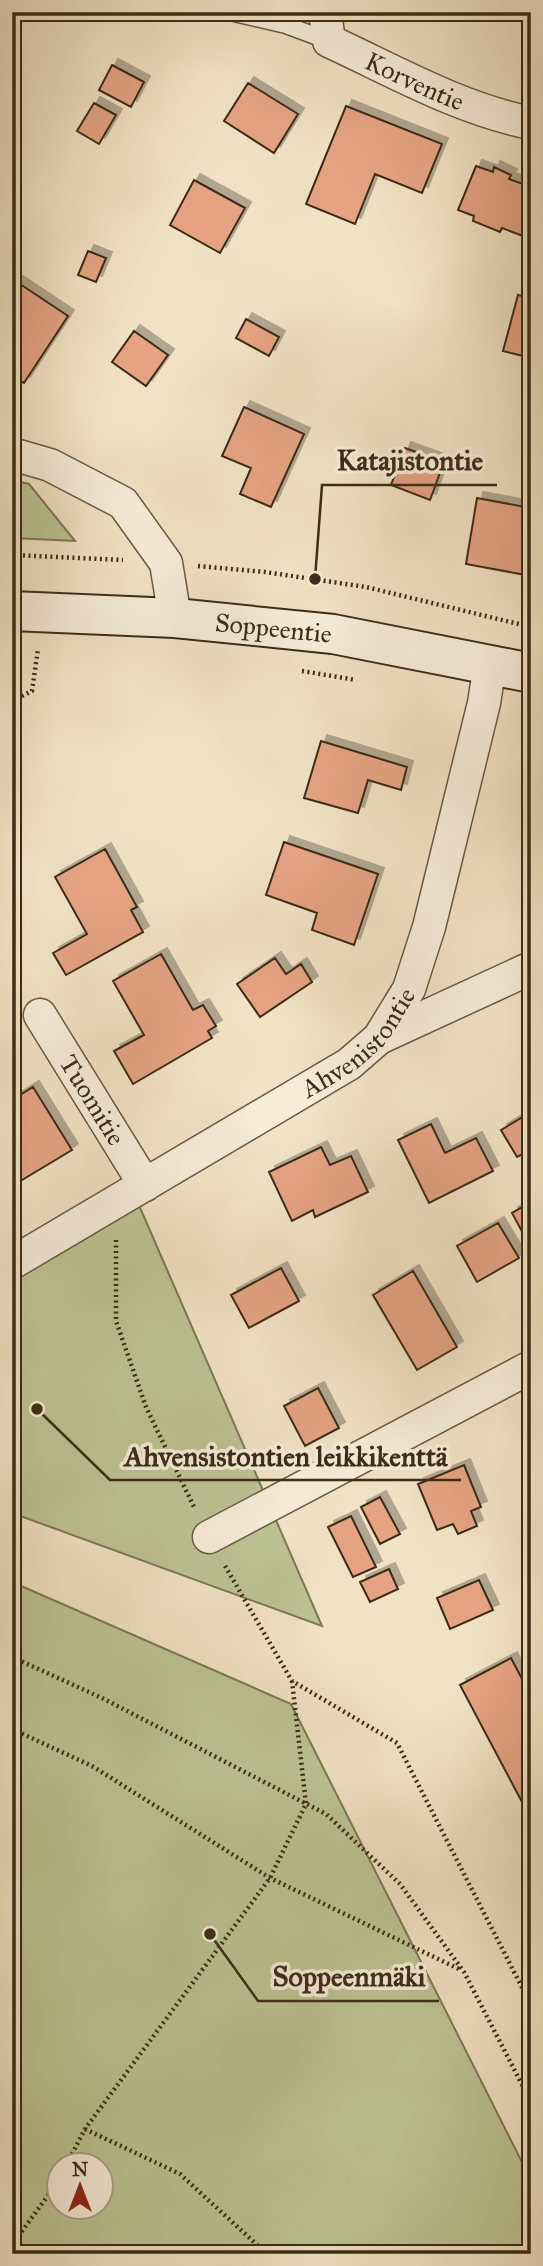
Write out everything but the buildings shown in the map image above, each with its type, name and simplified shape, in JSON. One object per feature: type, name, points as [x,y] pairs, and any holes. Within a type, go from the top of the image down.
[{"type":"main road","name":"Soppeentie","points":[[12,611],[175,618],[333,634],[531,673]]},
{"type":"street","name":"Korventie","points":[[327,26],[464,103],[531,123]]},
{"type":"street","points":[[12,454],[50,465],[123,503],[166,563],[175,618]]},
{"type":"street","name":"Ahvenistontie","points":[[12,1263],[349,1064],[379,1038],[410,989],[429,927],[484,703],[490,664]]},
{"type":"street","points":[[379,1038],[531,968]]},
{"type":"street","name":"Tuomitie","points":[[40,1015],[145,1185]]},
{"type":"street","points":[[209,1537],[531,1367]]},
{"type":"lane","points":[[230,12],[286,25],[327,26]]},
{"type":"path","points":[[12,555],[166,563],[265,572],[366,587],[531,627]]},
{"type":"path","points":[[25,649],[51,650]]},
{"type":"path","points":[[12,701],[32,691],[38,649]]},
{"type":"path","points":[[301,671],[367,681]]},
{"type":"path","points":[[75,2150],[86,2129],[270,1878],[306,1804],[292,1681],[209,1537],[146,1407],[116,1321],[115,1203]]},
{"type":"path","points":[[12,1657],[102,1698],[326,1814],[400,1884],[464,1972],[531,2102]]},
{"type":"path","points":[[292,1681],[397,1743],[531,2005]]},
{"type":"path","points":[[12,1729],[92,1766],[270,1878],[464,1972]]},
{"type":"path","points":[[86,2129],[180,2174],[267,2254]]},
{"type":"path","points":[[12,2245],[46,2198]]},
{"type":"green space","points":[[12,480],[29,484],[75,541],[12,538]]},
{"type":"green space","points":[[138,1203],[322,1626],[12,1513],[12,1279]]},
{"type":"green space","points":[[12,1582],[291,1704],[531,2180],[531,2254],[12,2254]]},
{"type":"place","name":"Katajistontie","points":[[315,579]]},
{"type":"place","name":"Ahvensistontien leikkikenttä","points":[[37,1409]]},
{"type":"place","name":"Soppeenmäki","points":[[210,1934]]}]
